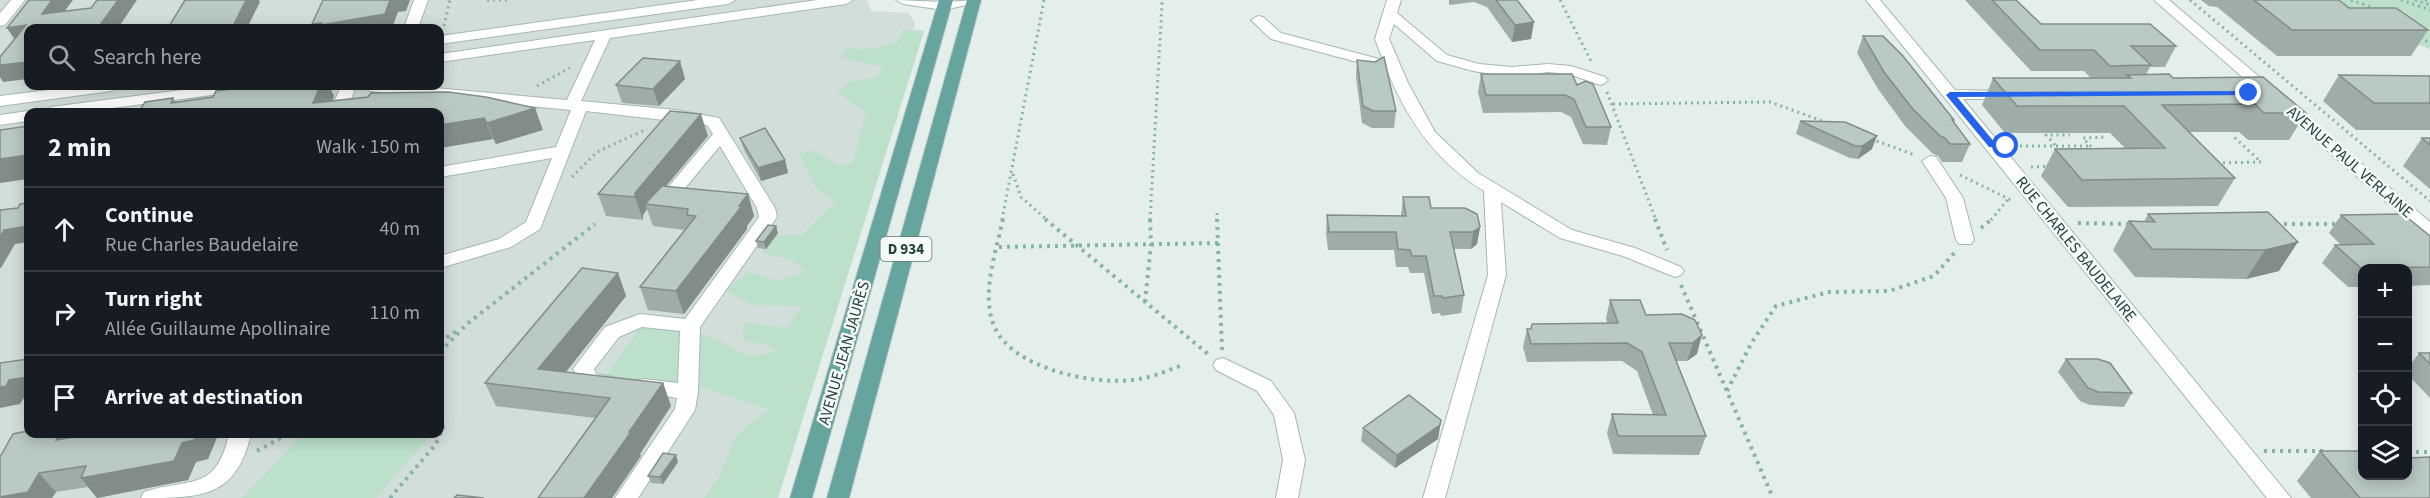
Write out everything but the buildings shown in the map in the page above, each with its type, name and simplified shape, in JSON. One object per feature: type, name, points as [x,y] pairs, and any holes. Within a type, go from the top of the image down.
[{"type":"main road","name":"AVENUE JEAN JAURÈS","points":[[838,498],[972,0]]},
{"type":"main road","name":"AVENUE JEAN JAURÈS","points":[[801,498],[945,3]]},
{"type":"street","points":[[0,22],[18,0]]},
{"type":"street","points":[[412,24],[421,0]]},
{"type":"street","points":[[444,39],[728,0]]},
{"type":"street","points":[[444,57],[846,0]]},
{"type":"street","points":[[903,0],[945,3],[972,0]]},
{"type":"street","name":"RUE CHARLES BAUDELAIRE","points":[[1873,0],[2280,498]]},
{"type":"street","name":"AVENUE PAUL VERLAINE","points":[[2161,0],[2430,231]]},
{"type":"street","points":[[1600,80],[1571,70],[1548,68],[1512,72],[1478,68],[1442,58],[1393,7],[1382,39],[1413,110],[1428,134],[1472,177],[1566,234],[1629,252],[1675,271]]},
{"type":"street","points":[[1258,20],[1276,36],[1393,67]]},
{"type":"street","points":[[444,261],[505,243],[534,225],[564,151],[576,105],[591,63],[605,34]]},
{"type":"street","points":[[0,101],[81,90]]},
{"type":"street","points":[[76,108],[186,90]]},
{"type":"street","points":[[213,108],[222,90]]},
{"type":"street","points":[[340,108],[346,90]]},
{"type":"street","points":[[413,90],[676,115],[713,121],[766,208],[768,217],[690,326],[688,392],[685,410],[626,498]]},
{"type":"street","points":[[2249,93],[2269,93]]},
{"type":"street","points":[[1950,95],[2022,94]]},
{"type":"street","points":[[0,120],[24,117]]},
{"type":"street","points":[[690,200],[668,198],[721,134]]},
{"type":"street","points":[[444,171],[564,151]]},
{"type":"street","points":[[1930,161],[1951,188],[1959,206],[1965,240]]},
{"type":"street","points":[[1434,498],[1497,275],[1492,190]]},
{"type":"street","points":[[744,206],[766,208]]},
{"type":"street","points":[[688,392],[590,380],[583,369],[612,332],[640,320],[690,326]]},
{"type":"street","points":[[1223,365],[1264,386],[1284,413],[1294,460],[1287,498]]},
{"type":"street","points":[[152,498],[204,487],[221,477],[231,465],[239,438]]},
{"type":"path","points":[[444,26],[450,0]]},
{"type":"path","points":[[488,0],[511,0]]},
{"type":"path","points":[[1044,0],[989,291],[995,329],[1013,351],[1047,368],[1082,378],[1121,381],[1148,378],[1180,366]]},
{"type":"path","points":[[1145,302],[1151,244],[1150,202],[1162,4],[1160,0]]},
{"type":"path","points":[[2190,0],[2430,201]]},
{"type":"path","points":[[2351,0],[2378,10]]},
{"type":"path","points":[[2401,0],[2430,10]]},
{"type":"path","points":[[2415,0],[2430,5]]},
{"type":"path","points":[[2425,0],[2430,0]]},
{"type":"path","points":[[2413,36],[2430,43]]},
{"type":"path","points":[[2423,40],[2430,36]]},
{"type":"path","points":[[531,88],[573,67],[591,63]]},
{"type":"path","points":[[1613,104],[1770,102],[1834,125]]},
{"type":"path","points":[[553,179],[573,177],[597,152],[676,115]]},
{"type":"path","points":[[636,135],[648,136]]},
{"type":"path","points":[[2055,146],[2046,135],[2070,135]]},
{"type":"path","points":[[2215,163],[2261,162],[2232,135]]},
{"type":"path","points":[[1866,137],[1930,161],[2009,198],[2017,205]]},
{"type":"path","points":[[2097,153],[2083,138],[2106,137]]},
{"type":"path","points":[[1992,146],[2091,146]]},
{"type":"path","points":[[2010,168],[2059,166]]},
{"type":"path","points":[[1012,172],[1021,197],[1074,245],[1223,365]]},
{"type":"path","points":[[1726,391],[1752,342],[1776,306],[1829,292],[1889,291],[1934,276],[1965,240],[1996,216],[2009,198]]},
{"type":"path","points":[[1217,213],[1223,365]]},
{"type":"path","points":[[2056,223],[2139,224]]},
{"type":"path","points":[[444,339],[468,324],[595,224]]},
{"type":"path","points":[[2270,224],[2341,224]]},
{"type":"path","points":[[999,247],[1219,243]]},
{"type":"path","points":[[444,348],[468,324]]},
{"type":"path","points":[[390,498],[436,444],[438,438]]},
{"type":"path","points":[[2243,451],[2327,452]]},
{"type":"path","points":[[2412,452],[2430,452]]},
{"type":"shaded area","points":[[0,0],[867,0],[871,11],[909,13],[915,24],[913,29],[924,31],[778,498],[0,498]]},
{"type":"green space","points":[[2308,0],[2430,0],[2430,49]]},
{"type":"green space","points":[[903,30],[924,31],[778,498],[704,498],[719,477],[736,436],[768,409],[705,388],[606,376],[639,329],[684,328],[721,341],[748,356],[776,352],[770,346],[743,340],[744,322],[787,328],[801,306],[752,305],[726,290],[749,272],[779,281],[807,272],[793,261],[764,253],[758,237],[802,235],[835,203],[814,185],[799,154],[813,150],[841,166],[853,163],[866,112],[837,93],[849,82],[877,77],[883,67],[841,58],[847,48],[874,49],[897,42]]},
{"type":"green space","points":[[299,438],[428,438],[376,498],[242,498]]},
{"type":"route","points":[[2006,146],[1992,146],[1950,95],[2249,93]]}]
